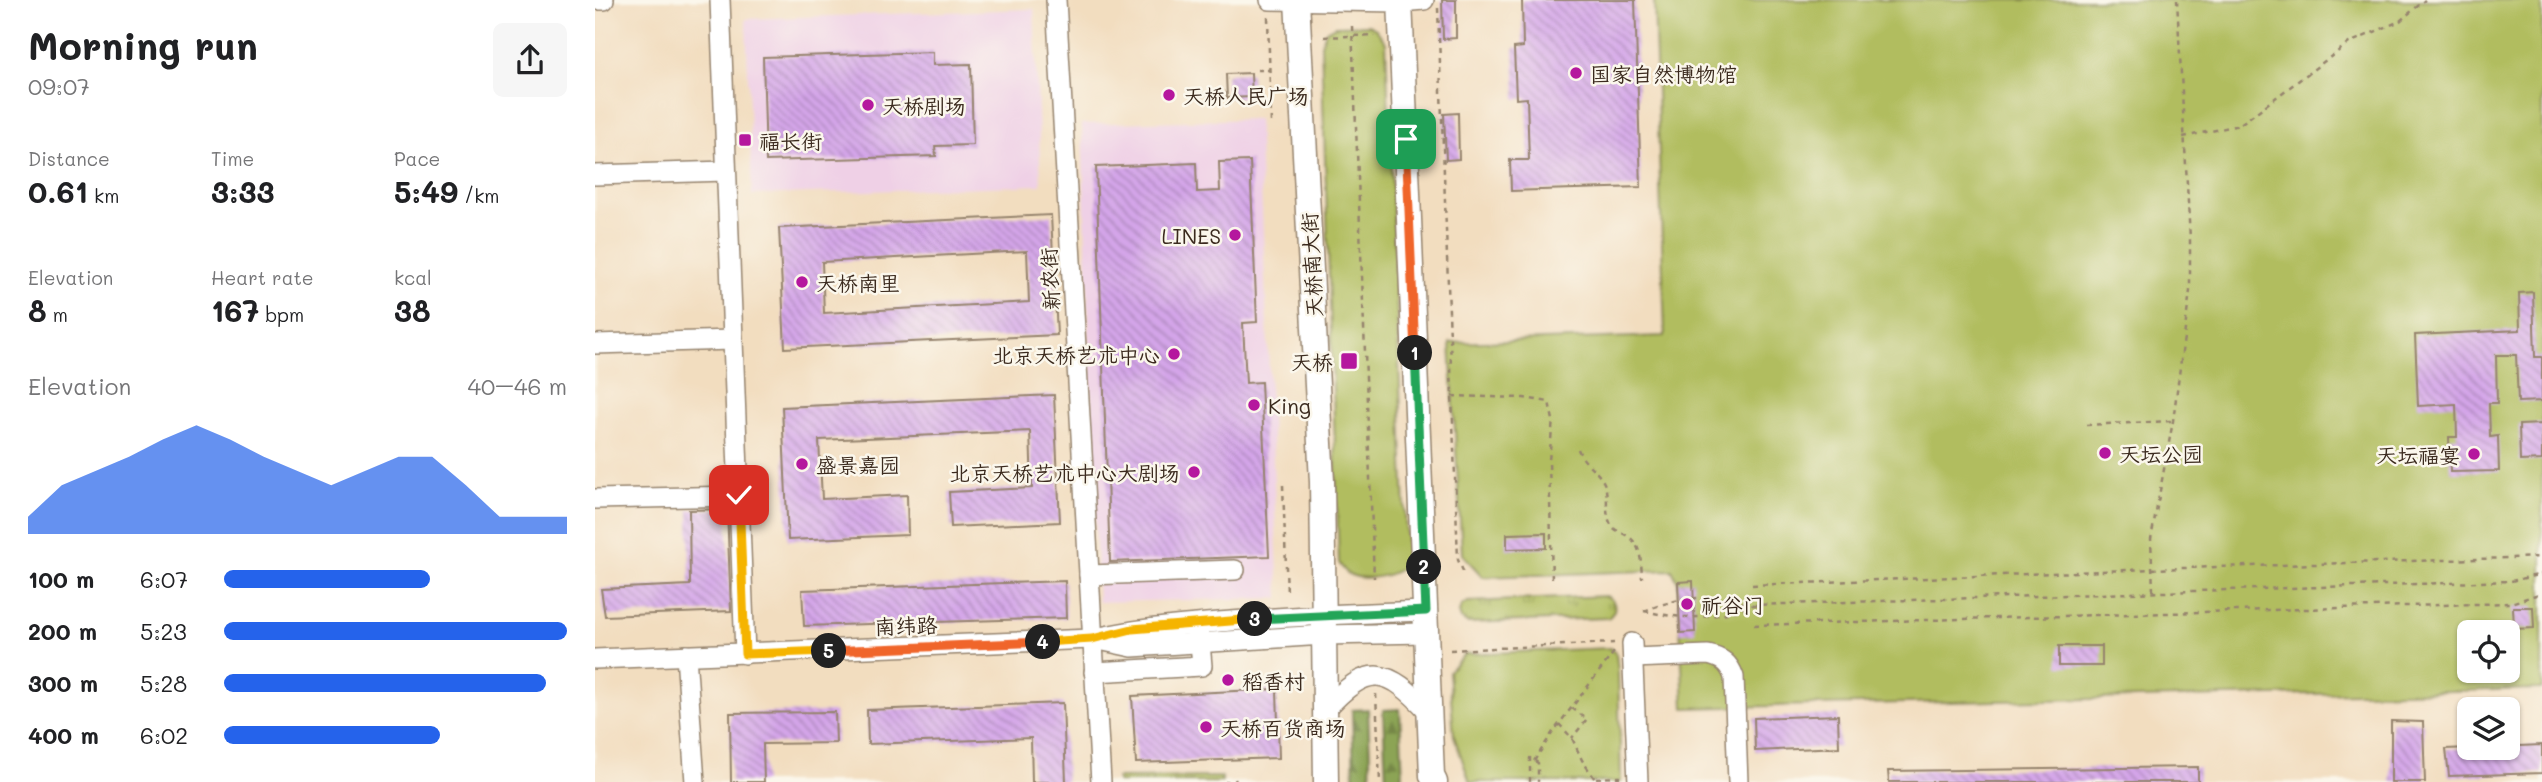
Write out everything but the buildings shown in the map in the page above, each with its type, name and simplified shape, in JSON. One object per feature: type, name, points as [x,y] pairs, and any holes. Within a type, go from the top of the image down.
[{"type":"main road","name":"天桥南大街","points":[[1297,1],[1322,482],[1325,710],[1322,775]]},
{"type":"main road","points":[[1412,1],[1426,622],[1429,712],[1435,780]]},
{"type":"street","points":[[595,0],[604,0]]},
{"type":"street","points":[[720,0],[745,654]]},
{"type":"street","name":"新农街","points":[[1056,0],[1101,782]]},
{"type":"street","points":[[1269,9],[1297,1],[1412,1]]},
{"type":"street","points":[[595,175],[726,171]]},
{"type":"street","points":[[595,344],[733,340]]},
{"type":"street","points":[[595,499],[739,495]]},
{"type":"street","points":[[1089,575],[1235,570]]},
{"type":"street","name":"南纬路","points":[[595,659],[1092,639],[1132,647],[1199,633],[1426,622]]},
{"type":"street","points":[[1094,672],[1202,666],[1199,633]]},
{"type":"street","points":[[1632,780],[1633,650],[1708,655],[1719,657],[1729,665],[1734,677],[1738,782]]},
{"type":"street","points":[[686,656],[695,782]]},
{"type":"street","points":[[1325,710],[1348,688],[1375,675],[1395,680],[1429,712]]},
{"type":"path","points":[[1437,0],[1458,560],[1464,573]]},
{"type":"path","points":[[2153,591],[2151,538],[2173,421],[2190,291],[2190,239],[2177,0]]},
{"type":"path","points":[[2183,137],[2239,125],[2349,43],[2400,21],[2425,0]]},
{"type":"path","points":[[1269,9],[1271,123]]},
{"type":"path","points":[[1352,26],[1374,579]]},
{"type":"path","points":[[1324,37],[1375,35]]},
{"type":"path","points":[[1268,38],[1278,38]]},
{"type":"path","points":[[1257,71],[1269,70]]},
{"type":"path","points":[[1451,396],[1524,398],[1549,402],[1553,420],[1549,460],[1552,581]]},
{"type":"path","points":[[2086,425],[2173,421]]},
{"type":"path","points":[[1578,449],[1585,463],[1605,484],[1609,520],[1616,532],[1630,538],[1638,548],[1642,578]]},
{"type":"path","points":[[1283,485],[1287,594]]},
{"type":"path","points":[[1752,585],[2542,557]]},
{"type":"path","points":[[1753,605],[1726,615],[1674,617],[1643,611],[1673,599],[1725,598],[1753,605],[2511,581],[2542,574]]},
{"type":"path","points":[[1753,625],[2511,603],[2542,593]]},
{"type":"path","points":[[1450,650],[1633,650]]},
{"type":"path","points":[[1534,761],[1614,652]]},
{"type":"path","points":[[1375,675],[1380,782]]},
{"type":"path","points":[[1572,708],[1587,719],[1572,737]]},
{"type":"path","points":[[1559,724],[1572,737],[1582,760],[1596,780],[1632,780]]},
{"type":"path","points":[[1529,782],[1529,758],[1538,763],[1538,782]]},
{"type":"shaded area","points":[[1034,9],[1041,185],[752,195],[746,19]]},
{"type":"shaded area","name":"北京天桥艺术中心","points":[[1258,119],[1279,598],[1098,602],[1082,124]]},
{"type":"green space","name":"天坛公园","points":[[1654,0],[2542,0],[2542,689],[1684,708],[1678,582],[1672,570],[1483,577],[1462,554],[1450,343],[1665,336]]},
{"type":"green space","points":[[1368,25],[1376,29],[1386,43],[1407,560],[1390,574],[1365,578],[1349,574],[1339,563],[1321,44],[1326,31],[1335,26]]},
{"type":"green space","points":[[1606,596],[1615,606],[1608,618],[1467,623],[1461,619],[1459,613],[1461,606],[1468,602]]},
{"type":"green space","points":[[1611,648],[1616,654],[1618,671],[1621,782],[1470,782],[1454,736],[1449,671],[1465,654]]},
{"type":"green space","points":[[1368,709],[1371,782],[1354,782],[1352,710]]},
{"type":"green space","points":[[1400,709],[1403,782],[1386,782],[1383,710]]},
{"type":"green space","points":[[1222,777],[1222,782],[1117,782],[1117,778]]},
{"type":"place","name":"国家自然博物馆","points":[[1576,73]]},
{"type":"place","name":"天桥人民广场","points":[[1169,95]]},
{"type":"place","name":"天桥剧场","points":[[868,105]]},
{"type":"place","name":"福长街","points":[[745,140]]},
{"type":"place","name":"LINES","points":[[1235,235]]},
{"type":"place","name":"天桥南里","points":[[802,282]]},
{"type":"place","name":"北京天桥艺术中心","points":[[1174,354]]},
{"type":"place","name":"天桥","points":[[1349,361]]},
{"type":"place","name":"King","points":[[1254,405]]},
{"type":"place","name":"天坛公园","points":[[2105,453]]},
{"type":"place","name":"天坛福宴","points":[[2474,454]]},
{"type":"place","name":"盛景嘉园","points":[[802,464]]},
{"type":"place","name":"北京天桥艺术中心大剧场","points":[[1194,472]]},
{"type":"place","name":"祈谷门","points":[[1687,604]]},
{"type":"place","name":"稻香村","points":[[1228,680]]},
{"type":"place","name":"天桥百货商场","points":[[1206,727]]},
{"type":"route","points":[[739,495],[745,654],[1092,639],[1132,629],[1198,623],[1324,614],[1426,611],[1406,139]]}]
